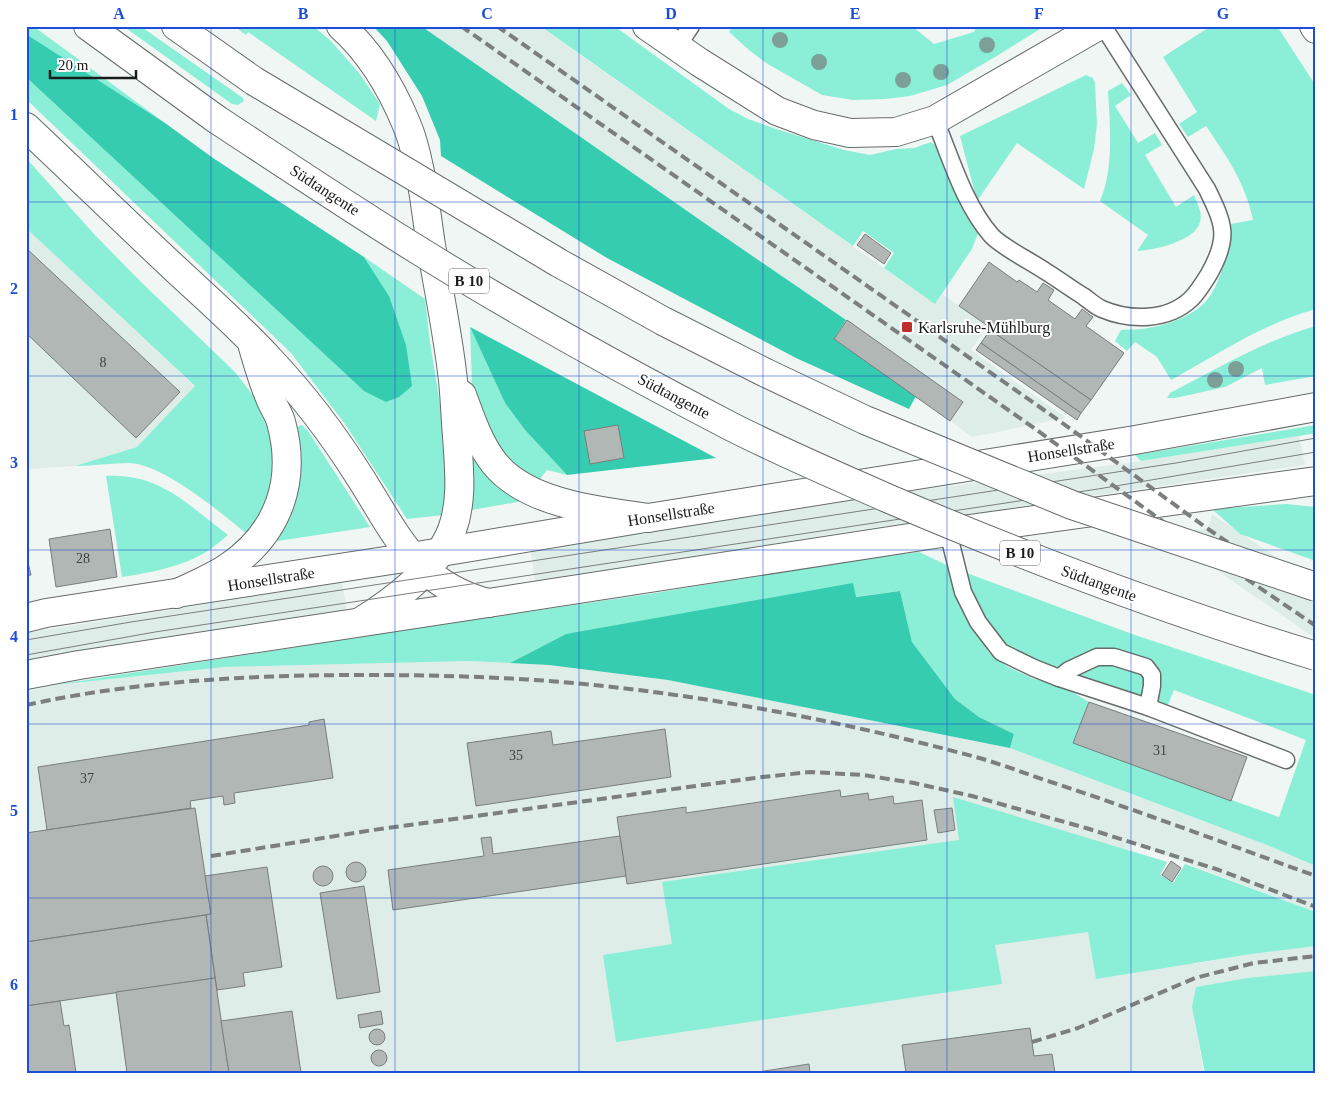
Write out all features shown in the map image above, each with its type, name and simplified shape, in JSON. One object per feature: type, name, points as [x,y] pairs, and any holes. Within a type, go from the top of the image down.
[{"type":"main road","name":"Südtangente","points":[[88,26],[216,119],[417,250],[521,312],[732,427],[840,477],[1064,571],[1316,656]]},
{"type":"main road","points":[[176,26],[254,81],[559,263],[663,321],[784,382],[865,420],[1072,505],[1316,587]]},
{"type":"main road","points":[[340,26],[368,56],[387,84],[406,124],[418,165],[452,373],[459,464],[458,506],[452,531],[425,560],[400,596],[360,622]]},
{"type":"main road","points":[[647,26],[684,36],[777,111],[814,125],[850,133],[896,132],[935,120],[1098,26]]},
{"type":"main road","points":[[26,127],[271,360],[318,415],[358,473],[392,530],[459,593],[488,603]]},
{"type":"main road","points":[[176,594],[230,566],[253,546],[268,527],[279,508],[287,461],[285,441],[280,420],[270,398],[250,339]]},
{"type":"main road","points":[[452,373],[483,446],[496,465],[511,478],[528,490],[543,497],[604,512],[648,518]]},
{"type":"main road","name":"Honsellstraße","points":[[26,618],[176,594],[425,560],[648,518],[1135,440],[1316,407]]},
{"type":"main road","points":[[26,675],[79,665],[948,532],[1316,481]]},
{"type":"lane","points":[[935,120],[975,213],[992,237],[1101,309],[1122,315],[1140,317],[1159,316],[1174,310],[1191,299],[1202,285],[1216,260],[1224,232],[1220,215],[1207,189],[1103,26]]},
{"type":"lane","points":[[948,532],[963,592],[978,622],[1001,652],[1060,678],[1148,707],[1286,760]]},
{"type":"lane","points":[[1060,678],[1068,670],[1097,656],[1114,657],[1146,667],[1152,675],[1148,707]]},
{"type":"shaded area","points":[[417,26],[539,26],[935,304],[942,294],[988,326],[971,350],[1066,418],[972,437]]},
{"type":"shaded area","points":[[26,228],[195,387],[137,447],[75,466],[26,469]]},
{"type":"shaded area","points":[[1299,436],[1305,465],[845,532],[535,583],[531,552],[813,504],[1141,461]]},
{"type":"shaded area","points":[[1212,514],[1316,584],[1316,639],[1162,532],[1208,529]]},
{"type":"shaded area","points":[[342,582],[347,612],[28,662],[26,633]]},
{"type":"shaded area","points":[[469,661],[549,665],[668,680],[1010,748],[1267,845],[1316,866],[1316,912],[1133,843],[1129,850],[1167,862],[1160,875],[1174,883],[1194,964],[1251,954],[1316,946],[1316,971],[1248,978],[1192,1007],[1204,1073],[26,1073],[26,692],[54,685],[224,667]]},
{"type":"green space","points":[[26,26],[33,26],[165,123],[26,34]]},
{"type":"green space","points":[[123,26],[140,26],[243,98],[244,101],[238,105],[232,104]]},
{"type":"green space","points":[[234,26],[313,26],[331,41],[359,73],[380,104],[376,121],[248,32],[246,35]]},
{"type":"green space","points":[[373,26],[421,26],[846,320],[834,339],[916,396],[909,409],[796,358],[607,258],[441,156],[440,140],[422,96],[387,41]]},
{"type":"green space","points":[[540,26],[614,26],[729,109],[748,119],[776,129],[844,150],[870,155],[896,149],[914,148],[931,142],[936,146],[959,203],[978,233],[972,249],[935,304],[884,268],[894,253],[863,231],[853,246]]},
{"type":"green space","points":[[733,26],[912,26],[934,44],[974,32],[977,26],[1045,26],[947,85],[910,96],[853,100],[822,95],[766,63],[729,32]]},
{"type":"green space","points":[[1211,26],[1277,26],[1316,86],[1316,309],[1278,322],[1171,380],[1157,357],[1135,342],[1127,351],[1115,341],[1121,330],[1145,329],[1164,325],[1180,319],[1201,306],[1217,284],[1227,253],[1231,224],[1253,220],[1250,206],[1240,182],[1228,159],[1206,126],[1188,137],[1179,124],[1197,112],[1163,57]]},
{"type":"green space","points":[[26,34],[165,123],[213,158],[364,257],[389,296],[406,345],[412,386],[399,397],[386,402],[364,391],[26,77]]},
{"type":"green space","points":[[1086,75],[1093,78],[1095,83],[1097,124],[1094,149],[1084,189],[1017,143],[977,201],[960,136]]},
{"type":"green space","points":[[26,77],[364,391],[389,296],[364,257],[425,299],[444,429],[449,484],[444,515],[407,519],[345,424],[291,353],[26,99]]},
{"type":"green space","points":[[1122,83],[1131,95],[1115,106],[1138,143],[1155,133],[1162,145],[1145,155],[1176,207],[1194,195],[1201,215],[1197,229],[1183,239],[1164,246],[1137,251],[1148,235],[1100,201],[1109,162],[1108,91]]},
{"type":"green space","points":[[26,158],[94,234],[235,372],[255,398],[272,438],[273,474],[265,508],[247,534],[191,491],[158,471],[143,465],[129,463],[75,466],[137,447],[195,386],[26,228]]},
{"type":"green space","points":[[1316,326],[1316,376],[1265,385],[1262,368],[1225,387],[1167,398],[1170,393],[1242,356],[1278,339]]},
{"type":"green space","points":[[470,327],[505,403],[525,430],[567,475],[547,470],[537,483],[517,472],[482,423],[472,386]]},
{"type":"green space","points":[[470,327],[716,458],[567,475],[525,430],[505,403]]},
{"type":"green space","points":[[302,425],[308,431],[370,527],[271,542],[293,431]]},
{"type":"green space","points":[[1316,425],[1316,433],[1299,436],[1141,461],[1135,455]]},
{"type":"green space","points":[[471,460],[476,460],[523,501],[466,511]]},
{"type":"green space","points":[[106,476],[125,476],[158,485],[186,502],[228,535],[200,556],[178,565],[122,577]]},
{"type":"green space","points":[[1286,504],[1316,507],[1316,561],[1240,534],[1212,509]]},
{"type":"green space","points":[[919,552],[953,568],[953,587],[962,611],[990,654],[1008,667],[1034,679],[1064,687],[1089,702],[1073,743],[1279,817],[1306,740],[1174,690],[1167,707],[1151,704],[1156,675],[1115,653],[1058,674],[1003,647],[981,620],[964,572],[1135,635],[1316,695],[1316,866],[1267,845],[1010,748],[1014,734],[979,717],[955,699],[912,642],[900,591],[566,634],[510,663],[469,661],[224,667],[54,685],[649,594],[848,561]]},
{"type":"green space","points":[[853,583],[856,597],[900,591],[912,642],[955,699],[979,717],[1014,734],[1010,748],[668,680],[549,665],[510,663],[566,634]]},
{"type":"green space","points":[[1098,660],[1142,670],[1149,679],[1146,704],[1066,677]]},
{"type":"green space","points":[[953,797],[1167,862],[1160,875],[1173,883],[1185,864],[1316,912],[1316,946],[1251,954],[1096,979],[1088,932],[995,945],[1002,984],[616,1042],[603,955],[672,944],[662,882],[959,840]]},
{"type":"green space","points":[[1316,971],[1316,1073],[1205,1073],[1192,1007],[1196,987],[1248,978]]},
{"type":"building","points":[[865,234],[891,253],[884,264],[857,245]]},
{"type":"building","points":[[26,248],[180,392],[136,438],[26,333]]},
{"type":"building","points":[[989,262],[1017,282],[1019,280],[1037,292],[1043,283],[1054,290],[1048,300],[1075,319],[1082,309],[1093,317],[1086,326],[1124,353],[1091,400],[990,330],[986,327],[988,326],[959,306]]},
{"type":"building","points":[[847,320],[963,402],[950,421],[834,339]]},
{"type":"building","points":[[990,330],[1091,400],[1081,413],[981,343]]},
{"type":"building","points":[[981,343],[1081,413],[1077,420],[976,350]]},
{"type":"building","points":[[618,425],[624,458],[590,464],[584,431]]},
{"type":"building","points":[[110,529],[117,577],[56,587],[49,539]]},
{"type":"building","points":[[26,554],[31,575],[26,576]]},
{"type":"building","points":[[1089,702],[1247,757],[1231,801],[1073,743]]},
{"type":"building","points":[[324,719],[333,778],[234,793],[235,803],[224,805],[223,796],[190,801],[191,808],[47,830],[38,767],[309,725],[309,722]]},
{"type":"building","points":[[665,729],[671,777],[476,806],[467,743],[551,731],[553,745]]},
{"type":"building","points":[[840,790],[841,797],[868,793],[869,800],[893,796],[894,804],[922,800],[927,840],[627,884],[617,817],[686,807],[686,813]]},
{"type":"building","points":[[195,808],[211,914],[26,942],[26,833]]},
{"type":"building","points":[[952,808],[955,830],[938,833],[934,810]]},
{"type":"building","points":[[620,836],[626,876],[393,910],[388,870],[484,856],[481,838],[491,837],[493,854]]},
{"type":"building","points":[[1171,861],[1181,868],[1172,882],[1162,875]]},
{"type":"building","points":[[352,862],[360,862],[366,868],[366,876],[360,882],[352,882],[346,876],[346,868]]},
{"type":"building","points":[[319,866],[327,866],[333,872],[333,880],[327,886],[319,886],[313,880],[313,872]]},
{"type":"building","points":[[267,867],[282,967],[243,973],[245,986],[217,990],[206,915],[211,914],[205,876]]},
{"type":"building","points":[[364,886],[380,992],[337,999],[320,893]]},
{"type":"building","points":[[206,915],[215,978],[26,1006],[26,942]]},
{"type":"building","points":[[215,978],[229,1073],[127,1073],[116,992]]},
{"type":"building","points":[[60,1001],[64,1026],[69,1025],[76,1073],[26,1073],[26,1006]]},
{"type":"building","points":[[292,1011],[301,1073],[229,1073],[221,1021]]},
{"type":"building","points":[[381,1011],[383,1024],[360,1028],[358,1015]]},
{"type":"building","points":[[1030,1028],[1034,1056],[1052,1054],[1055,1073],[906,1073],[902,1045]]},
{"type":"building","points":[[374,1029],[380,1029],[385,1034],[383,1043],[374,1045],[369,1040],[369,1034]]},
{"type":"building","points":[[376,1050],[382,1050],[387,1055],[385,1064],[376,1066],[371,1061],[371,1055]]},
{"type":"building","points":[[809,1064],[810,1073],[752,1073]]},
{"type":"tram line","points":[[26,640],[131,622],[1176,463],[1316,438]]},
{"type":"tram line","points":[[26,655],[155,632],[1098,489],[1316,452]]},
{"type":"railway","points":[[461,26],[1034,428],[1176,531],[1316,626]]},
{"type":"railway","points":[[497,26],[1061,422],[1208,529],[1316,601]]},
{"type":"railway","points":[[26,705],[109,690],[151,685],[277,676],[420,675],[507,678],[641,690],[737,704],[832,722],[972,756],[1120,805],[1316,876]]},
{"type":"railway","points":[[211,856],[373,830],[811,772],[863,775],[914,783],[972,796],[1086,828],[1219,870],[1316,907]]},
{"type":"railway","points":[[1032,1042],[1078,1028],[1195,978],[1254,963],[1316,956]]},
{"type":"place","name":"Karlsruhe-Mühlburg","points":[[907,327]]}]
